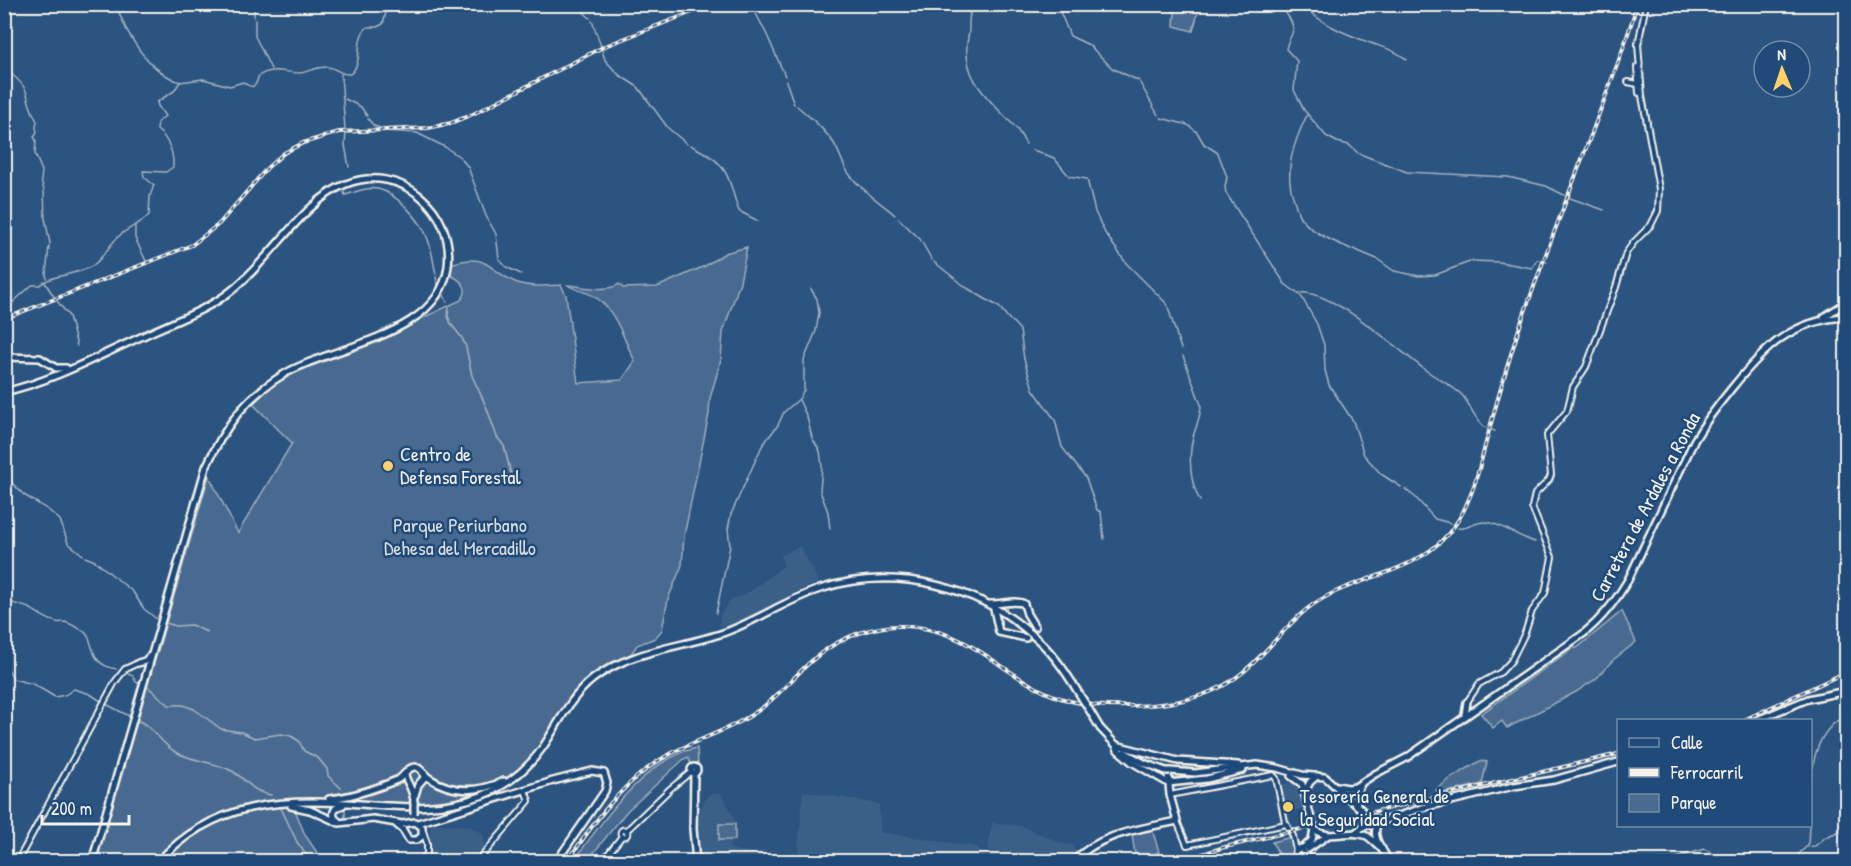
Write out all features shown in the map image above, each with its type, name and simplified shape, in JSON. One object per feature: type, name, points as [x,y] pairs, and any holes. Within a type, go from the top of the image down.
[{"type":"main road","points":[[4,394],[40,383],[197,311],[230,292],[249,275],[319,200],[346,183],[375,178],[400,183],[422,197],[434,210],[442,225],[448,244],[447,274],[435,299],[420,315],[404,326],[312,360],[286,373],[249,400],[230,423],[206,467],[92,861]]},
{"type":"main road","points":[[1823,323],[1844,307]]},
{"type":"main road","points":[[1836,314],[1846,318]]},
{"type":"main road","name":"Carretera de Ardales a Ronda","points":[[1409,756],[1464,717],[1469,706],[1484,703],[1595,625],[1618,598],[1694,441],[1737,382],[1779,338],[1836,314]]},
{"type":"main road","name":"Carretera de Ardales a Ronda","points":[[1767,349],[1800,330],[1846,318]]},
{"type":"main road","points":[[4,357],[34,357],[59,369],[81,363]]},
{"type":"main road","points":[[24,386],[47,375],[50,370],[47,363]]},
{"type":"main road","points":[[4,394],[51,377]]},
{"type":"main road","points":[[158,861],[179,841],[216,818],[241,809],[278,803],[353,803],[411,808],[445,805],[492,791],[519,774],[543,748],[564,711],[583,687],[609,668],[633,657],[723,633],[789,601],[844,582],[887,578],[939,585],[988,604],[1011,618],[1047,649],[1068,676],[1100,728],[1124,756],[1161,779],[1168,774],[1267,766],[1297,774],[1325,777],[1365,814],[1380,822]]},
{"type":"main road","points":[[988,604],[1017,601],[1024,604],[1028,618],[1035,627]]},
{"type":"main road","points":[[1010,603],[1008,613],[1011,618]]},
{"type":"main road","points":[[988,604],[995,610],[999,632],[1021,635],[1026,638]]},
{"type":"main road","points":[[997,625],[1002,618],[1011,618]]},
{"type":"main road","points":[[144,687],[143,663],[156,645]]},
{"type":"main road","name":"Carretera de Ardales a Ronda","points":[[1360,784],[1454,727],[1537,666]]},
{"type":"main road","points":[[1760,719],[1813,696],[1845,690]]},
{"type":"main road","points":[[1760,719],[1802,701],[1831,693]]},
{"type":"main road","points":[[1454,727],[1469,706],[1491,702]]},
{"type":"main road","points":[[1116,745],[1170,760],[1248,767],[1292,776],[1300,781],[1305,792],[1312,822]]},
{"type":"main road","points":[[1116,745],[1144,763],[1168,774],[1207,779],[1248,767]]},
{"type":"main road","points":[[1073,861],[1096,844],[1124,832],[1177,821],[1170,795],[1168,774],[1170,760]]},
{"type":"main road","points":[[1354,833],[1363,827],[1422,808],[1549,780],[1602,767],[1616,761]]},
{"type":"main road","points":[[1549,780],[1616,761]]},
{"type":"main road","points":[[306,803],[363,792],[396,780],[414,767],[420,768],[439,784],[460,790],[491,787],[519,774]]},
{"type":"main road","points":[[1588,768],[1602,767]]},
{"type":"main road","points":[[278,803],[310,810],[332,821],[343,823],[373,819],[395,823],[414,823],[592,771],[599,771],[606,777],[605,791],[556,861]]},
{"type":"main road","points":[[414,796],[418,784],[422,781],[423,772]]},
{"type":"main road","points":[[693,772],[693,829],[696,861]]},
{"type":"main road","points":[[405,774],[414,796],[414,823]]},
{"type":"main road","points":[[1305,792],[1308,784],[1317,776]]},
{"type":"main road","points":[[411,784],[418,784]]},
{"type":"main road","points":[[1337,786],[1348,788],[1360,784]]},
{"type":"main road","points":[[1357,805],[1356,794],[1360,784]]},
{"type":"main road","points":[[343,823],[334,818],[334,810],[340,805],[353,803]]},
{"type":"main road","points":[[1365,814],[1363,827],[1390,861]]},
{"type":"main road","points":[[395,823],[409,840],[417,840],[422,836],[430,820]]},
{"type":"main road","points":[[1380,822],[1374,832],[1380,847]]},
{"type":"main road","points":[[414,823],[423,830]]},
{"type":"main road","points":[[405,833],[406,827],[414,823]]},
{"type":"main road","points":[[1299,853],[1311,840],[1314,829],[1327,836]]},
{"type":"main road","points":[[1299,853],[1327,836],[1354,833],[1368,837],[1380,847]]},
{"type":"street","points":[[1469,706],[1479,684],[1501,672],[1511,661],[1525,633],[1532,611],[1545,592],[1552,557],[1532,507],[1535,494],[1551,475],[1547,435],[1567,411],[1573,387],[1586,367],[1616,287],[1626,253],[1651,225],[1658,211],[1659,189],[1638,72],[1638,44],[1646,4]]},
{"type":"street","points":[[1638,72],[1635,84],[1641,94]]},
{"type":"street","points":[[17,861],[115,682],[125,669],[143,663]]},
{"type":"street","points":[[602,861],[622,836],[621,832],[626,831],[664,794],[693,772]]},
{"type":"street","points":[[1170,795],[1273,775],[1276,778],[1286,824],[1290,828],[1299,853],[1316,861]]},
{"type":"street","points":[[477,861],[529,801],[525,790]]},
{"type":"street","points":[[1177,821],[1187,845],[1286,824]]},
{"type":"street","points":[[423,830],[428,861]]},
{"type":"street","points":[[417,840],[427,846]]},
{"type":"street","points":[[416,861],[426,855]]},
{"type":"shaded area","points":[[800,546],[819,582],[741,621],[719,625],[720,615],[731,600],[745,595],[784,566],[780,556]]},
{"type":"shaded area","points":[[1299,783],[1306,808],[1293,811],[1291,802],[1284,803],[1280,785]]},
{"type":"shaded area","points":[[803,791],[879,804],[880,832],[977,847],[987,858],[989,858],[989,838],[993,821],[995,824],[1022,826],[1063,844],[1073,845],[1077,857],[1095,856],[1099,861],[797,862]]},
{"type":"shaded area","points":[[721,793],[736,822],[735,842],[730,843],[730,849],[794,861],[701,861],[696,837],[698,813],[708,795]]},
{"type":"shaded area","points":[[431,824],[470,826],[484,836],[484,847],[479,853],[467,853],[459,861],[429,862]]},
{"type":"green space","points":[[1170,5],[1200,5],[1193,31],[1174,26],[1175,11],[1172,11]]},
{"type":"green space","name":"Parque Periurbano Dehesa del Mercadillo","points":[[747,247],[740,282],[723,332],[721,360],[710,398],[709,414],[684,536],[682,565],[668,599],[662,630],[655,638],[637,645],[631,654],[608,666],[587,682],[545,741],[521,769],[486,791],[455,801],[411,805],[292,802],[305,835],[323,861],[96,862],[209,476],[238,533],[292,443],[253,404],[273,385],[303,367],[404,327],[461,300],[465,288],[458,279],[450,275],[451,264],[472,260],[486,264],[520,284],[561,285],[566,295],[578,383],[622,380],[635,361],[615,319],[605,305],[594,296],[568,285],[601,289],[619,284],[623,288],[657,287],[705,266],[725,253]]},
{"type":"green space","points":[[1622,611],[1636,642],[1613,660],[1597,678],[1576,692],[1507,728],[1502,721],[1493,728],[1481,714],[1573,648],[1577,648]]},
{"type":"green space","points":[[697,748],[698,765],[691,764],[688,757],[684,759],[627,811],[587,861],[574,861],[612,810],[643,777],[678,754]]},
{"type":"green space","points":[[1480,761],[1487,762],[1482,784],[1438,794],[1436,790],[1451,778]]},
{"type":"green space","points":[[719,824],[735,824],[735,840],[719,840]]},
{"type":"green space","points":[[1152,829],[1159,852],[1141,861],[1136,861],[1132,835]]},
{"type":"green space","points":[[1292,837],[1293,851],[1290,861],[1283,861],[1272,842]]},
{"type":"waterway","points":[[116,4],[132,39],[148,61],[168,77],[180,82]]},
{"type":"waterway","points":[[254,4],[254,18]]},
{"type":"waterway","points":[[4,306],[11,304],[32,285],[40,285],[50,279],[92,266],[118,237],[149,215],[150,196],[154,185],[144,177],[143,171],[166,172],[173,167],[169,146],[157,130],[158,122],[165,116],[157,102],[174,91],[180,82],[203,79],[230,86],[243,82],[253,86],[258,77],[268,72],[300,73],[324,67],[350,74],[357,63],[364,31],[368,27],[383,24],[388,4]]},
{"type":"waterway","points":[[455,4],[463,8],[471,4]]},
{"type":"waterway","points":[[575,4],[590,18]]},
{"type":"waterway","points":[[751,4],[785,76]]},
{"type":"waterway","points":[[964,4],[970,14],[967,52],[973,77],[988,98],[1016,128],[1026,144]]},
{"type":"waterway","points":[[1057,4],[1070,36],[1089,45],[1112,68],[1139,81]]},
{"type":"waterway","points":[[1279,4],[1293,27],[1286,49],[1297,61],[1294,90],[1304,110],[1326,136],[1349,145],[1358,153]]},
{"type":"waterway","points":[[1301,4],[1332,27],[1393,51],[1407,60]]},
{"type":"waterway","points":[[255,20],[255,36],[271,69]]},
{"type":"waterway","points":[[592,21],[601,46]]},
{"type":"waterway","points":[[602,50],[605,60],[619,75],[638,87],[668,128],[687,144]]},
{"type":"waterway","points":[[4,68],[26,90],[37,121],[37,133],[34,137],[36,140],[35,154],[42,171],[45,218],[50,244]]},
{"type":"waterway","points":[[341,74],[345,129]]},
{"type":"waterway","points":[[786,81],[794,104]]},
{"type":"waterway","points":[[1140,83],[1158,115]]},
{"type":"waterway","points":[[345,99],[361,107],[367,116]]},
{"type":"waterway","points":[[797,106],[829,137],[847,171],[855,181],[895,215]]},
{"type":"waterway","points":[[1307,115],[1294,146],[1290,167],[1291,189],[1297,211],[1310,228],[1351,249]]},
{"type":"waterway","points":[[1161,118],[1188,125],[1197,132],[1204,144],[1218,153],[1227,177],[1226,193],[1285,284],[1301,296],[1317,324],[1324,345],[1325,370],[1329,385],[1353,421],[1364,455],[1381,474],[1401,487]]},
{"type":"waterway","points":[[368,119],[374,126],[384,129]]},
{"type":"waterway","points":[[385,131],[417,133],[460,157],[468,167],[486,216],[496,234],[499,259],[506,267],[521,274]]},
{"type":"waterway","points":[[346,132],[345,145],[349,167]]},
{"type":"waterway","points":[[690,145],[718,162],[730,181],[739,211],[758,221]]},
{"type":"waterway","points":[[1032,150],[1042,153]]},
{"type":"waterway","points":[[1044,154],[1054,158],[1069,176],[1087,179],[1095,212],[1105,233],[1126,263],[1167,304],[1181,349]]},
{"type":"waterway","points":[[1360,154],[1407,172],[1508,177],[1546,186],[1566,196]]},
{"type":"waterway","points":[[344,192],[345,195],[365,189],[378,189],[400,201],[414,215],[424,230],[436,274]]},
{"type":"waterway","points":[[1570,198],[1604,210]]},
{"type":"waterway","points":[[898,218],[920,239],[932,260]]},
{"type":"waterway","points":[[135,227],[135,238],[147,263]]},
{"type":"waterway","points":[[47,278],[49,246]]},
{"type":"waterway","points":[[1353,249],[1377,259],[1394,271],[1419,276],[1435,275],[1472,261],[1499,262],[1532,268],[1537,260],[1541,260]]},
{"type":"waterway","points":[[934,262],[967,288],[999,307],[1010,320]]},
{"type":"waterway","points":[[436,277],[438,285]]},
{"type":"waterway","points":[[44,281],[55,298]]},
{"type":"waterway","points":[[716,613],[730,546],[728,529],[731,514],[762,446],[778,425],[784,412],[799,399],[804,390],[804,360],[816,331],[819,313],[817,299],[811,289]]},
{"type":"waterway","points":[[443,293],[447,302]]},
{"type":"waterway","points":[[1299,293],[1313,294],[1329,300],[1364,322],[1424,369],[1462,395],[1478,421],[1486,428]]},
{"type":"waterway","points":[[57,301],[69,316],[77,346]]},
{"type":"waterway","points":[[449,306],[448,316],[466,347],[472,376],[497,437],[504,446],[511,474]]},
{"type":"waterway","points":[[1012,321],[1020,330],[1024,359],[1033,389],[1055,420],[1062,447],[1086,478],[1097,510],[1101,512],[1104,539]]},
{"type":"waterway","points":[[1183,356],[1201,405],[1191,445],[1190,461],[1192,478],[1200,501]]},
{"type":"waterway","points":[[799,400],[807,417],[812,438],[820,451],[822,466],[820,491],[828,512],[830,529]]},
{"type":"waterway","points":[[4,475],[24,495],[60,520],[68,543],[83,555]]},
{"type":"waterway","points":[[1405,489],[1435,519],[1450,523]]},
{"type":"waterway","points":[[1458,528],[1486,522],[1499,525],[1535,542]]},
{"type":"waterway","points":[[85,557],[95,561],[133,592],[144,609],[158,620]]},
{"type":"waterway","points":[[4,600],[28,608],[49,620],[65,622],[82,630],[100,662],[116,669]]},
{"type":"waterway","points":[[166,623],[176,626],[191,625],[207,632]]},
{"type":"waterway","points":[[4,661],[13,679],[33,684],[55,697],[65,695],[74,689],[90,694],[101,701]]},
{"type":"waterway","points":[[126,673],[140,683]]},
{"type":"waterway","points":[[148,687],[169,705],[183,705],[194,709],[221,729],[241,732],[255,738],[281,734],[291,736],[299,741],[304,751],[318,758],[327,769],[328,776],[341,788]]},
{"type":"waterway","points":[[106,704],[131,717]]},
{"type":"waterway","points":[[1813,768],[1822,738],[1832,725],[1845,716]]},
{"type":"waterway","points":[[139,721],[149,727],[174,751],[232,771],[259,792],[271,795]]},
{"type":"waterway","points":[[281,808],[297,842],[311,862]]},
{"type":"waterway","points":[[345,808],[345,819]]},
{"type":"waterway","points":[[1791,862],[1806,847],[1815,846],[1826,837],[1840,831],[1846,822]]},
{"type":"waterway","points":[[1808,845],[1809,827]]},
{"type":"waterway","points":[[1645,862],[1673,859],[1704,849],[1711,852],[1716,862]]},
{"type":"railway","points":[[4,319],[192,245],[219,224],[268,167],[284,153],[303,143],[339,132],[428,128],[451,123],[605,46],[713,4]]},
{"type":"railway","points":[[567,862],[613,800],[640,774],[672,753],[749,717],[771,700],[819,655],[848,637],[898,626],[932,630],[960,640],[1037,688],[1070,701],[1107,706],[1141,706],[1175,702],[1208,693],[1238,676],[1298,617],[1324,598],[1416,560],[1433,548],[1457,523],[1469,498],[1521,323],[1620,58],[1637,4]]},
{"type":"railway","points":[[1746,719],[1846,672]]},
{"type":"railway","points":[[1178,862],[1221,848],[1617,754]]},
{"type":"place","name":"Centro de Defensa Forestal","points":[[388,466]]},
{"type":"place","name":"Tesorería General de la Seguridad Social","points":[[1288,807]]}]
